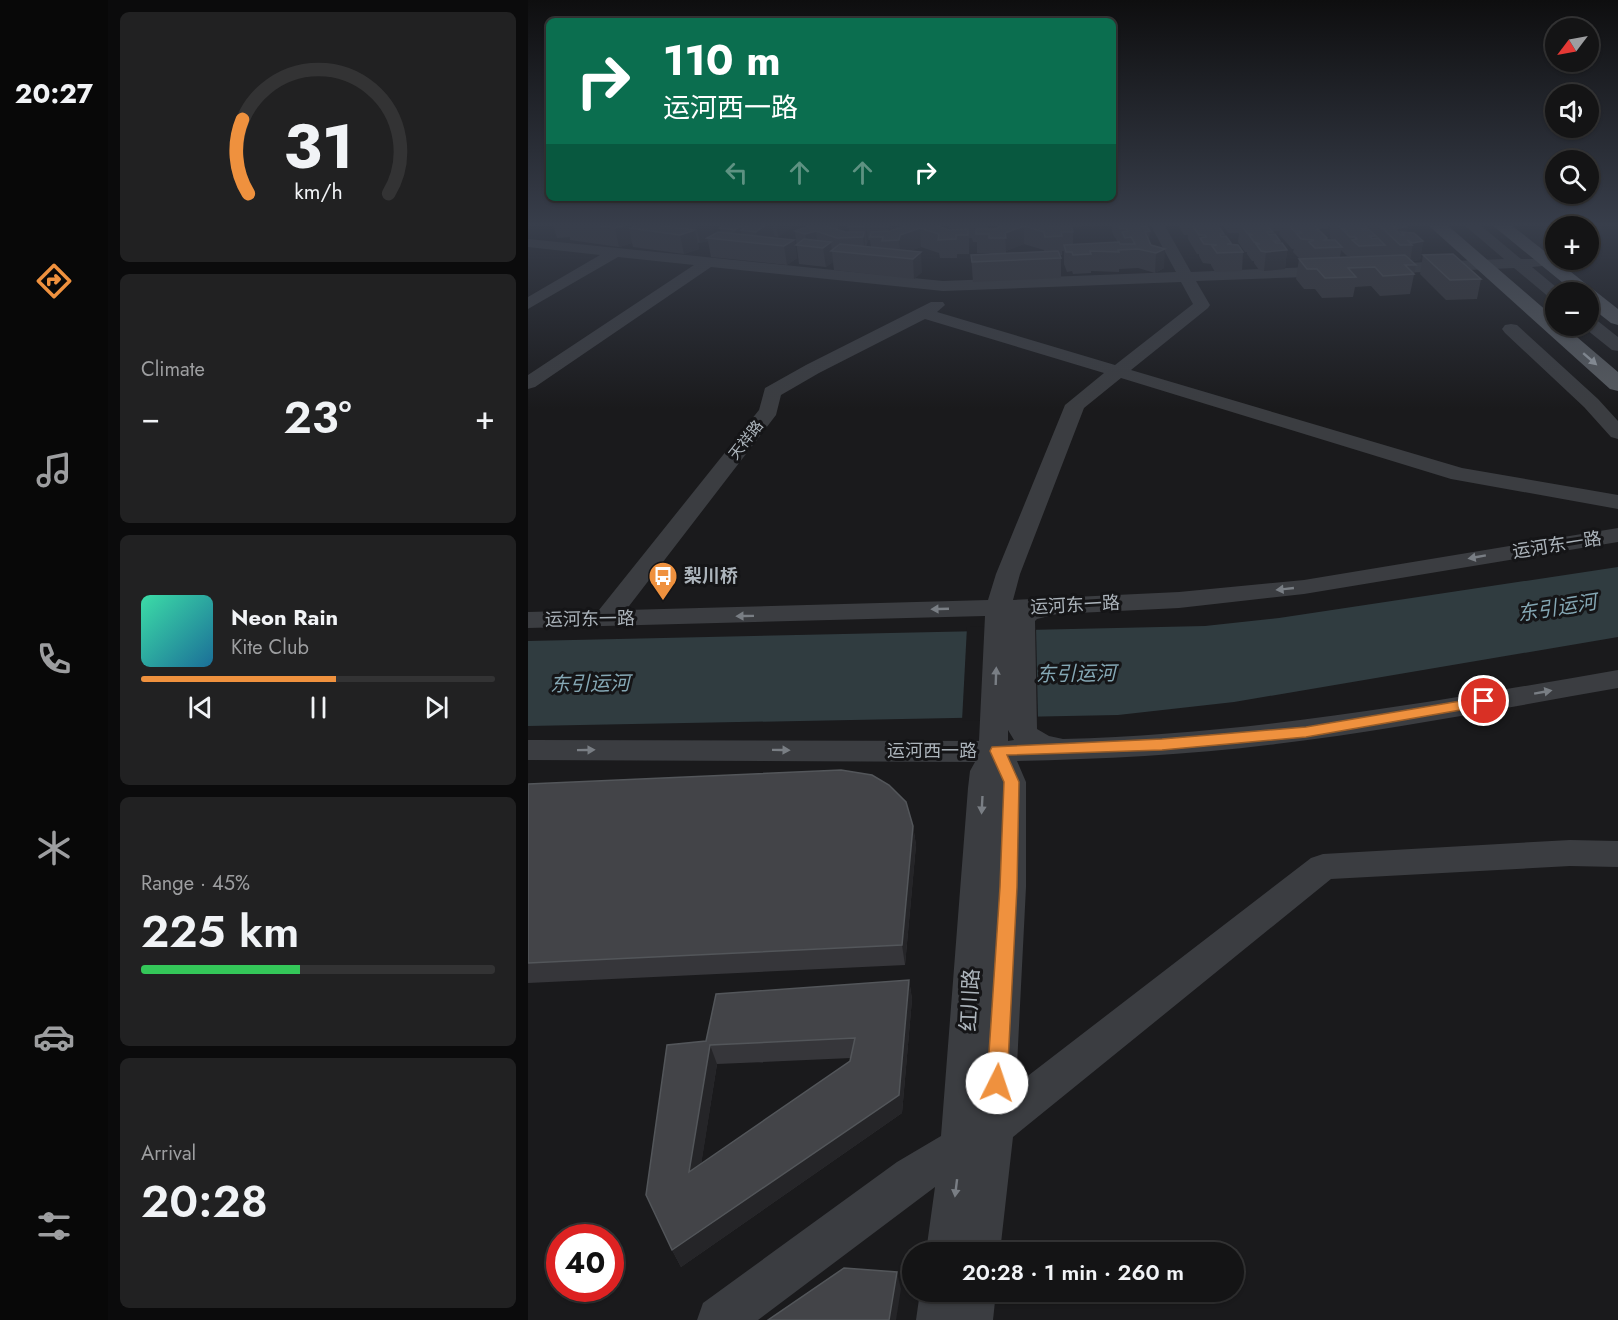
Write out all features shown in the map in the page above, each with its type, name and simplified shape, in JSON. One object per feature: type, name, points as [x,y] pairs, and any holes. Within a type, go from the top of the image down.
[{"type":"main road","points":[[1506,286],[1618,384]]},
{"type":"main road","points":[[1599,304],[1618,319]]},
{"type":"street","points":[[528,304],[559,286]]},
{"type":"street","points":[[528,383],[673,286]]},
{"type":"street","points":[[939,286],[954,286]]},
{"type":"street","points":[[923,313],[937,305],[943,286]]},
{"type":"street","points":[[1004,734],[1008,574],[1075,405],[1202,305],[1192,286]]},
{"type":"street","points":[[923,313],[1459,474],[1618,502]]},
{"type":"street","name":"天祥路","points":[[606,619],[769,411],[772,392],[797,376],[907,324],[923,313]]},
{"type":"street","points":[[1511,328],[1590,403],[1618,433]]},
{"type":"street","points":[[1599,331],[1618,346]]},
{"type":"street","name":"运河东一路","points":[[528,620],[1022,621],[1028,613],[1066,606],[1179,600],[1304,587],[1618,535]]},
{"type":"street","name":"运河西一路","points":[[528,750],[1004,734],[1068,749],[1162,745],[1306,732],[1618,679]]},
{"type":"street","name":"红川路","points":[[978,1242],[978,1137],[1009,887],[1011,782],[1004,734]]},
{"type":"street","points":[[720,1320],[912,1177],[978,1137],[1323,867],[1570,853],[1618,854]]},
{"type":"street","name":"红川路","points":[[951,1242],[978,1137]]},
{"type":"street","points":[[939,1320],[942,1302]]},
{"type":"street","points":[[970,1320],[972,1302]]},
{"type":"water","name":"东引运河","points":[[1618,567],[1618,637],[1234,702],[1118,715],[528,726],[528,641],[1205,626],[1279,618]]},
{"type":"pier","points":[[1036,626],[1038,719],[962,721],[967,627]]},
{"type":"building","points":[[841,770],[872,775],[889,785],[906,802],[913,826],[902,945],[528,963],[528,784]]},
{"type":"building","points":[[909,980],[899,1095],[672,1250],[646,1195],[667,1045],[706,1041],[716,994]],"holes":[[[855,1038],[850,1061],[689,1172],[710,1045]]]},
{"type":"building","points":[[844,1268],[897,1272],[889,1320],[768,1320]]},
{"type":"place","name":"梨川桥","points":[[663,602]]},
{"type":"route","points":[[997,1083],[1009,887],[1011,782],[1009,773],[997,751],[1162,745],[1306,732],[1484,701]]}]
